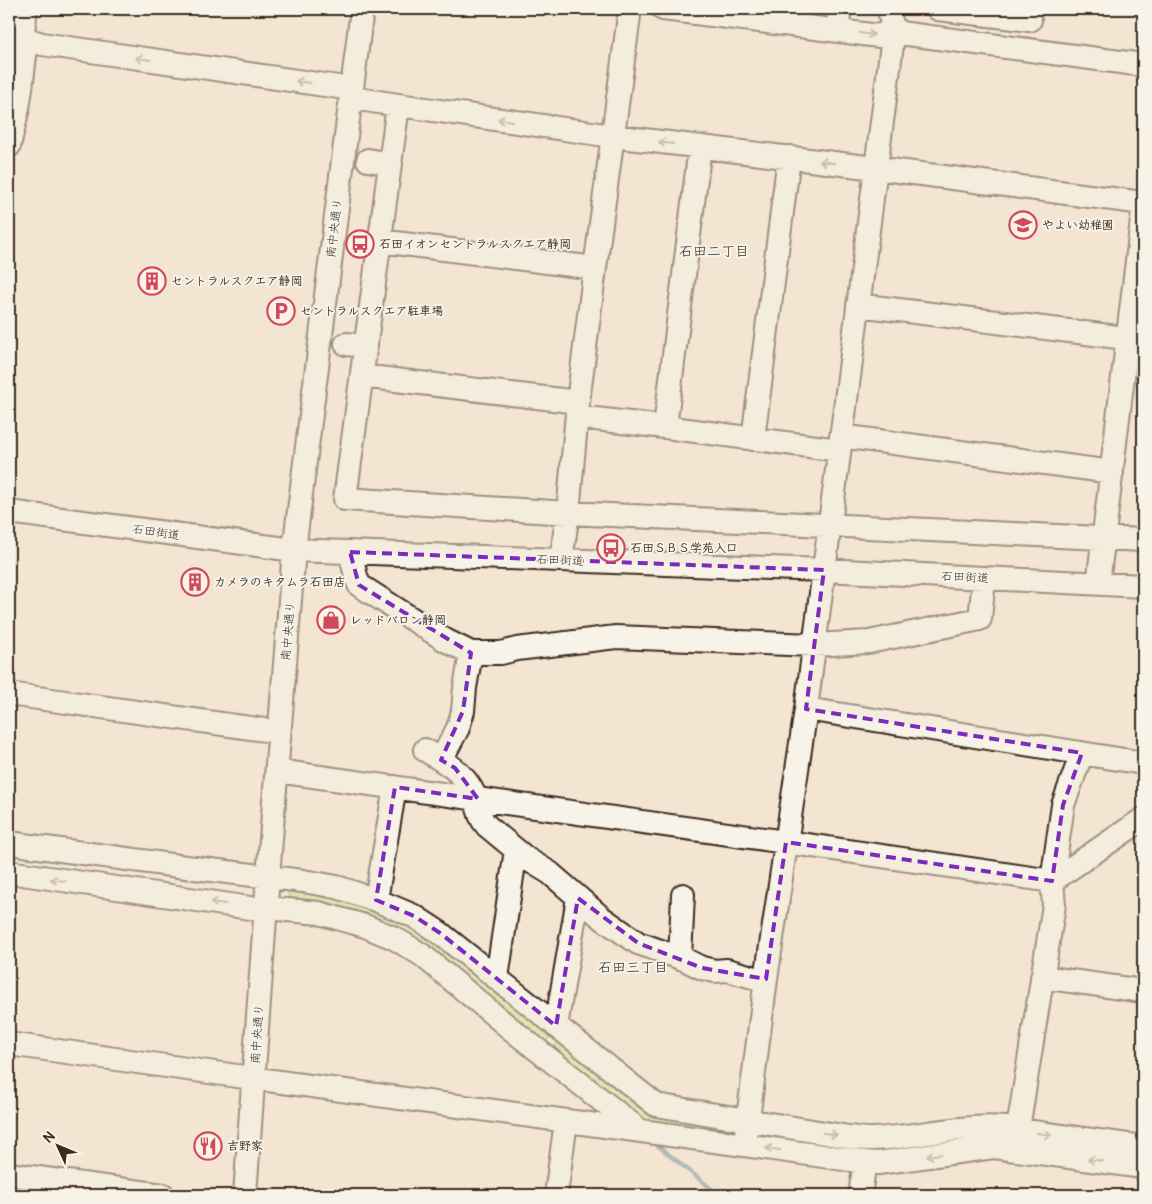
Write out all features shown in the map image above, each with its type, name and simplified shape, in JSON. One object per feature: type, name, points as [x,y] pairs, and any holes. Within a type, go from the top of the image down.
[{"type":"street","points":[[9,146],[18,108],[18,38],[23,32],[26,9]]},
{"type":"street","name":"南中央通り","points":[[245,1195],[294,550],[362,9]]},
{"type":"street","points":[[562,560],[595,268],[630,9]]},
{"type":"street","points":[[663,9],[838,19],[879,36],[892,19]]},
{"type":"street","points":[[938,9],[1030,15],[1028,49]]},
{"type":"street","points":[[892,19],[900,33],[910,35],[1143,65]]},
{"type":"street","points":[[744,1145],[766,979],[806,709],[858,305],[892,19]]},
{"type":"street","points":[[18,38],[42,44],[351,94],[375,102],[612,136],[1143,203]]},
{"type":"street","points":[[398,105],[380,241],[356,345],[362,376],[348,404],[336,490],[346,499],[568,513],[1143,540]]},
{"type":"street","points":[[665,427],[700,147]]},
{"type":"street","points":[[753,439],[789,157]]},
{"type":"street","points":[[368,160],[390,164]]},
{"type":"street","points":[[1098,584],[1112,472],[1136,339],[1143,211]]},
{"type":"street","points":[[380,241],[595,268]]},
{"type":"street","points":[[858,305],[1136,339]]},
{"type":"street","points":[[362,376],[578,409],[665,427],[753,439],[840,443],[1112,472]]},
{"type":"street","name":"石田街道","points":[[9,512],[294,550],[824,570],[1143,586]]},
{"type":"street","points":[[350,552],[359,585],[445,640],[471,653],[500,653],[517,649],[616,637],[814,645],[869,642],[980,619],[984,578]]},
{"type":"street","points":[[471,653],[463,711],[458,728],[433,755],[455,768],[464,778],[473,791],[482,820],[487,826],[527,859],[550,873],[602,918],[638,942],[702,968],[715,971],[728,970],[766,979]]},
{"type":"street","points":[[9,694],[279,732]]},
{"type":"street","points":[[806,709],[1143,763]]},
{"type":"street","points":[[1013,1136],[1054,905],[1052,882],[1063,805],[1082,753]]},
{"type":"street","points":[[276,771],[786,842],[1052,882],[1143,819]]},
{"type":"street","points":[[376,900],[395,788]]},
{"type":"street","points":[[9,842],[186,867],[303,881],[337,887],[376,900],[414,916],[440,933],[656,1105],[870,1139],[984,1126],[1013,1136],[1143,1167]]},
{"type":"street","points":[[497,978],[516,850]]},
{"type":"street","points":[[9,872],[250,908],[319,914],[365,926],[394,938],[422,955],[542,1054],[640,1131]]},
{"type":"street","points":[[680,958],[682,895]]},
{"type":"street","points":[[542,1054],[559,1028],[578,898]]},
{"type":"street","points":[[1042,977],[1143,991]]},
{"type":"street","points":[[9,1044],[865,1162],[878,1163],[994,1147],[1013,1136],[1143,1147]]},
{"type":"street","points":[[556,1195],[566,1121]]},
{"type":"street","points":[[860,1195],[865,1162]]},
{"type":"street","points":[[9,1174],[163,1195]]},
{"type":"highlighted area","points":[[350,552],[824,570],[806,709],[1082,753],[1063,805],[1052,881],[786,842],[766,979],[702,968],[638,943],[578,898],[556,1026],[440,933],[414,916],[376,900],[395,787],[478,799],[455,768],[441,760],[463,711],[471,653],[359,585]]},
{"type":"green space","points":[[289,885],[319,889],[413,922],[551,1036],[545,1042],[428,954],[288,905]]},
{"type":"green space","points":[[563,1041],[653,1112],[740,1126],[741,1137],[643,1126],[552,1049],[558,1042]]},
{"type":"waterway","points":[[657,1145],[719,1195]]},
{"type":"place","name":"やよい幼稚園","points":[[1023,225]]},
{"type":"place","name":"石田イオンセントラルスクエア静岡","points":[[360,244]]},
{"type":"place","name":"セントラルスクエア静岡","points":[[152,281]]},
{"type":"place","name":"セントラルスクエア駐車場","points":[[281,311]]},
{"type":"place","name":"石田ＳＢＳ学苑入口","points":[[611,548]]},
{"type":"place","name":"カメラのキタムラ石田店","points":[[195,582]]},
{"type":"place","name":"レッドバロン静岡","points":[[331,620]]},
{"type":"place","name":"吉野家","points":[[208,1146]]},
{"type":"district","name":"石田二丁目","points":[[714,251]]},
{"type":"district","name":"石田三丁目","points":[[633,967]]}]
